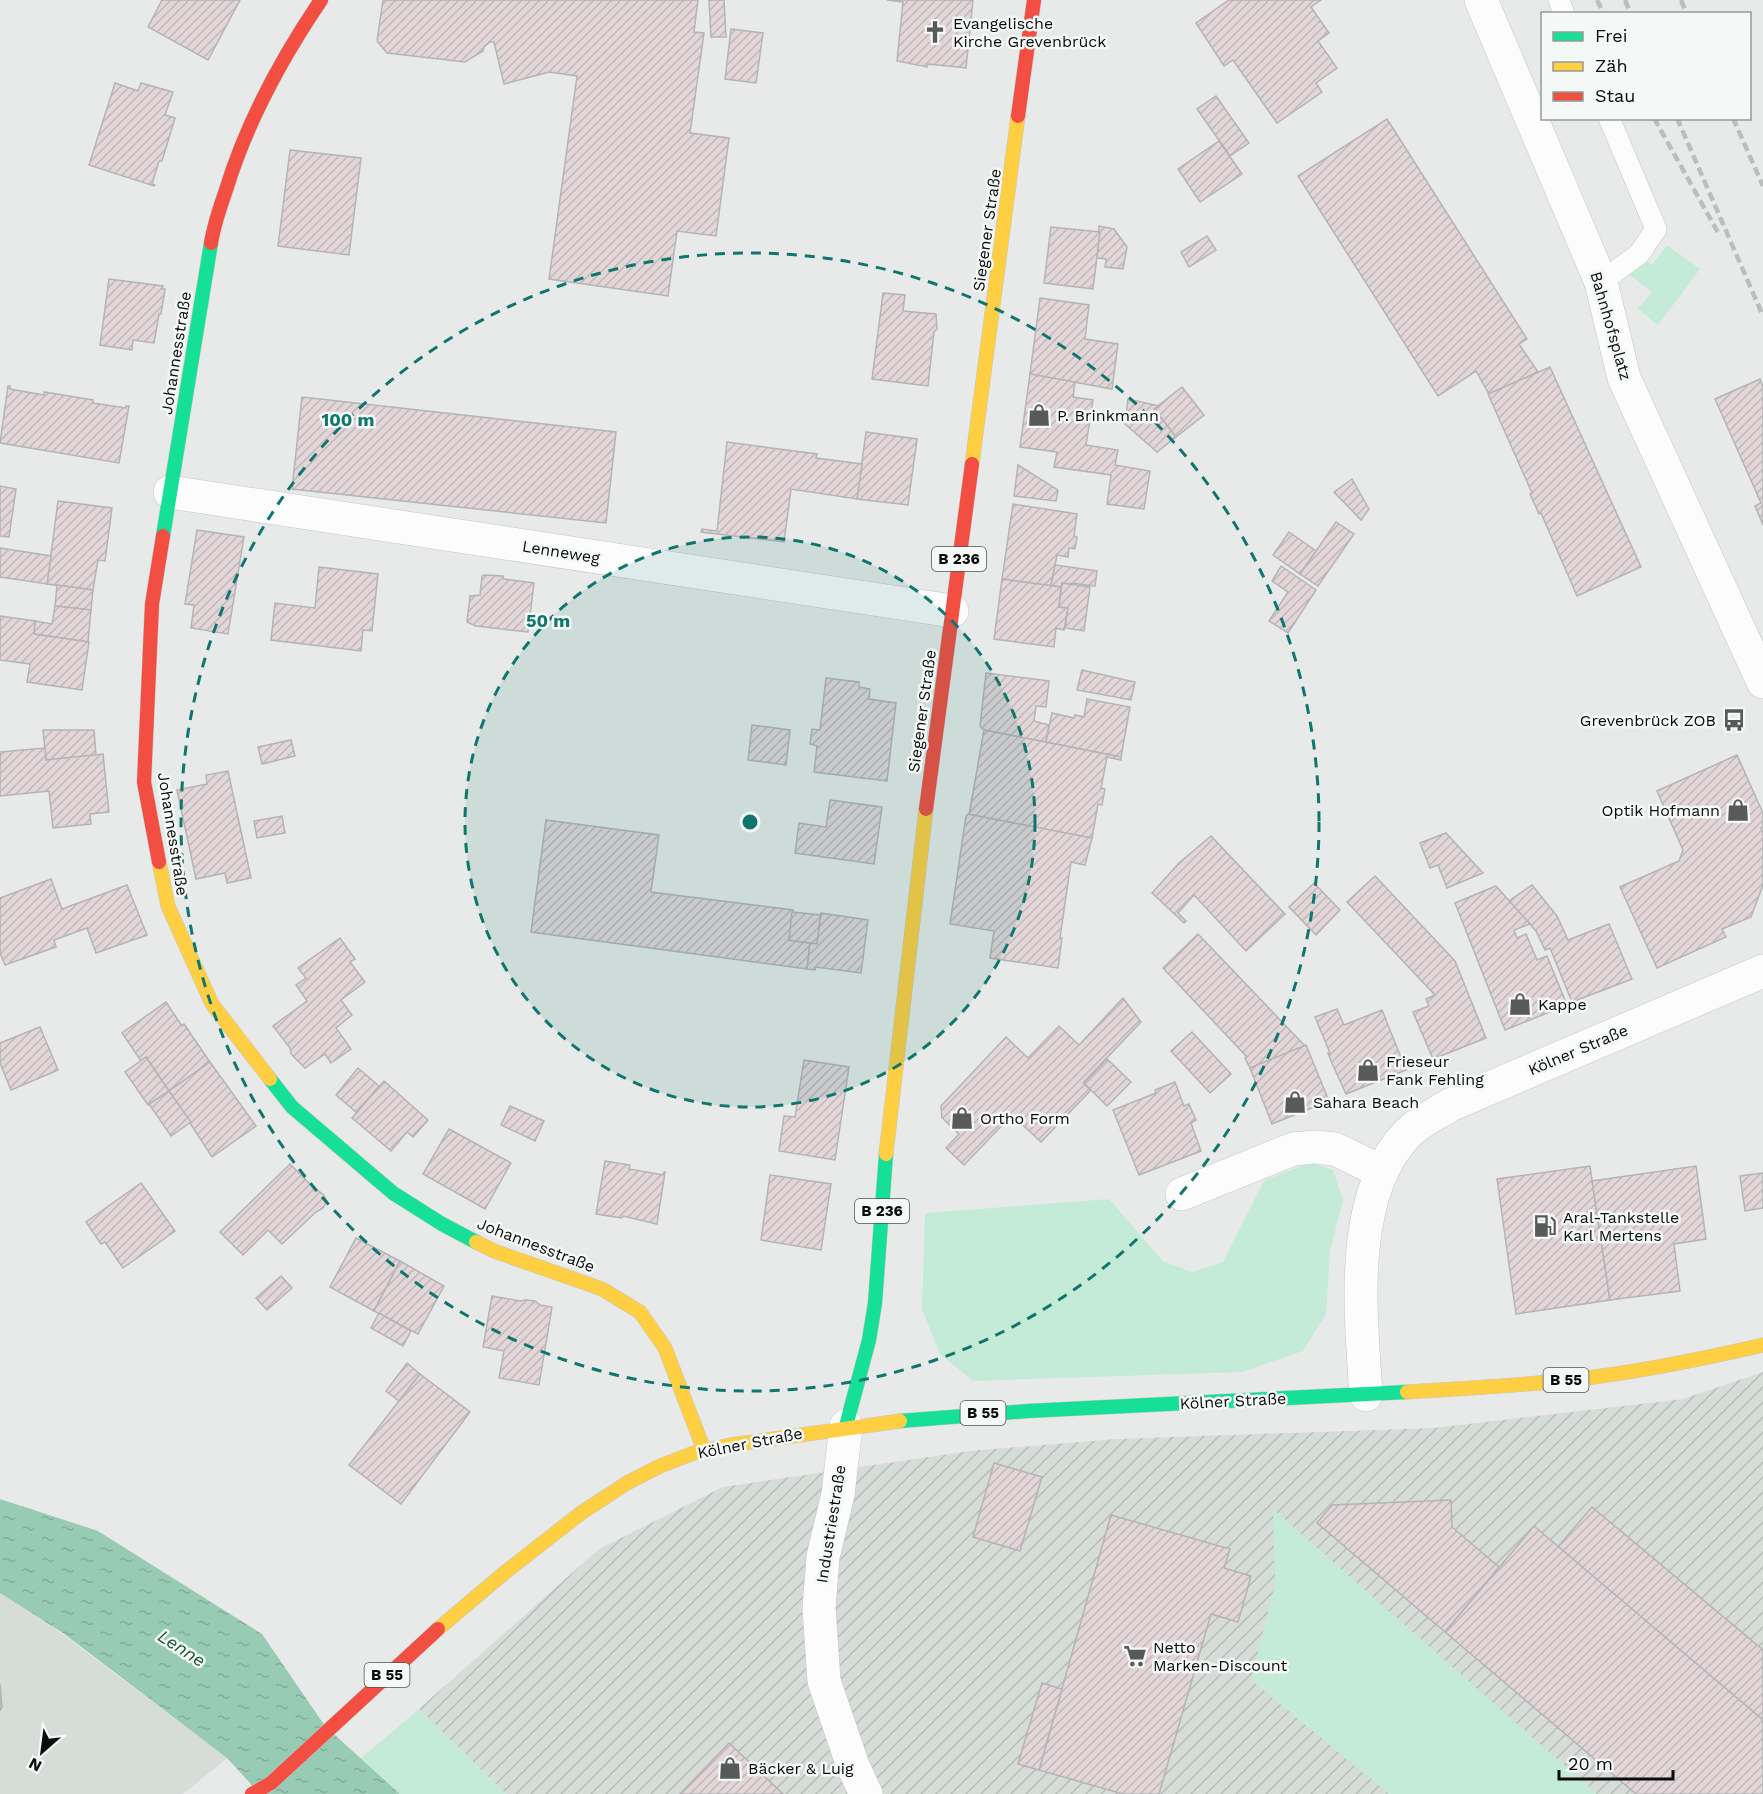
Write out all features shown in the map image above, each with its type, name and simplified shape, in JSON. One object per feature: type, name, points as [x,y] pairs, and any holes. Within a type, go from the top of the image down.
[{"type":"main road","name":"Johannesstraße","points":[[321,0],[292,43],[260,103],[234,164],[213,229],[152,604],[144,782],[168,906],[212,1004],[292,1107],[393,1193],[442,1224],[494,1251],[602,1288],[640,1312],[665,1348],[704,1450]]},
{"type":"main road","name":"Siegener Straße","points":[[846,1426],[875,1303],[889,1119],[919,861],[1034,0]]},
{"type":"main road","name":"Kölner Straße","points":[[252,1794],[266,1788],[385,1676],[507,1570],[624,1485],[661,1466],[704,1450],[846,1426],[983,1413],[1366,1395],[1579,1379],[1694,1361],[1763,1345]]},
{"type":"street","name":"Bahnhofsplatz","points":[[1481,0],[1600,282],[1624,378],[1763,682]]},
{"type":"street","name":"Lenneweg","points":[[170,492],[952,611]]},
{"type":"street","name":"Kölner Straße","points":[[1366,1395],[1360,1271],[1370,1207],[1382,1172],[1407,1134],[1420,1123],[1450,1105],[1763,971]]},
{"type":"street","points":[[1182,1194],[1293,1149],[1315,1147],[1335,1149],[1382,1172]]},
{"type":"street","name":"Industriestraße","points":[[846,1426],[838,1494],[823,1557],[819,1608],[824,1681],[853,1766],[866,1794]]},
{"type":"lane","points":[[1600,282],[1639,254],[1656,230],[1610,120]]},
{"type":"shaded area","points":[[1667,245],[1700,269],[1658,325],[1638,309],[1652,292],[1627,273],[1640,256],[1652,265]]},
{"type":"shaded area","points":[[1311,1162],[1333,1170],[1343,1200],[1330,1251],[1326,1314],[1303,1351],[1242,1372],[973,1381],[940,1354],[922,1309],[925,1213],[1109,1199],[1163,1261],[1192,1272],[1223,1262],[1264,1181]]},
{"type":"shaded area","points":[[1763,1372],[1763,1794],[506,1794],[419,1709],[599,1549],[723,1487],[970,1451],[1117,1439],[1434,1428],[1683,1399]]},
{"type":"shaded area","points":[[1273,1509],[1597,1794],[1389,1794],[1251,1680],[1275,1584]]},
{"type":"shaded area","points":[[0,1593],[50,1625],[227,1758],[183,1794],[0,1794]]},
{"type":"shaded area","points":[[419,1709],[506,1794],[400,1794],[361,1758]]},
{"type":"water","name":"Lenne","points":[[0,1499],[98,1531],[262,1634],[325,1726],[400,1794],[260,1794],[227,1758],[63,1633],[0,1593]]},
{"type":"building","points":[[162,0],[240,0],[208,60],[148,27]]},
{"type":"building","points":[[383,0],[698,0],[694,32],[704,33],[690,133],[729,138],[716,236],[677,231],[668,296],[549,279],[577,76],[549,72],[504,84],[494,42],[490,42],[483,51],[465,62],[387,53],[377,41]]},
{"type":"building","points":[[709,0],[724,0],[726,37],[711,37]]},
{"type":"building","name":"Evangelische Kirche Grevenbrück","points":[[887,0],[973,0],[966,68],[928,64],[927,67],[897,61],[903,2]]},
{"type":"building","points":[[1229,0],[1321,0],[1311,7],[1329,33],[1318,41],[1337,68],[1316,83],[1322,92],[1277,123],[1233,60],[1224,66],[1196,23]]},
{"type":"building","points":[[731,29],[763,33],[756,83],[725,79]]},
{"type":"building","points":[[115,83],[138,91],[141,83],[173,92],[165,115],[175,118],[162,161],[159,161],[152,184],[154,186],[89,165]]},
{"type":"building","points":[[1216,96],[1249,143],[1230,156],[1197,109]]},
{"type":"building","points":[[1387,119],[1527,339],[1519,344],[1538,372],[1489,394],[1476,371],[1438,396],[1298,176]]},
{"type":"building","points":[[1219,141],[1242,174],[1200,202],[1178,169]]},
{"type":"building","points":[[290,150],[361,158],[349,255],[278,246]]},
{"type":"building","points":[[1099,226],[1114,229],[1127,247],[1123,269],[1105,267],[1106,259],[1097,258]]},
{"type":"building","points":[[1051,227],[1100,232],[1093,289],[1044,283]]},
{"type":"building","points":[[1207,236],[1216,250],[1189,267],[1181,252]]},
{"type":"building","points":[[109,279],[163,286],[162,289],[165,289],[154,343],[133,340],[132,350],[100,345]]},
{"type":"building","points":[[883,293],[905,295],[903,311],[936,314],[937,329],[934,332],[928,386],[872,379]]},
{"type":"building","points":[[1040,298],[1089,305],[1085,339],[1118,344],[1112,389],[1030,374]]},
{"type":"building","points":[[1550,367],[1641,567],[1577,596],[1541,513],[1539,514],[1530,494],[1532,493],[1488,394]]},
{"type":"building","points":[[1030,374],[1075,382],[1073,397],[1093,400],[1086,445],[1118,450],[1115,465],[1150,471],[1144,509],[1107,504],[1111,475],[1054,467],[1057,452],[1020,447]]},
{"type":"building","points":[[1760,379],[1763,387],[1763,525],[1755,506],[1761,503],[1715,399]]},
{"type":"building","points":[[8,386],[10,389],[44,395],[44,392],[93,400],[93,403],[126,408],[129,406],[119,463],[0,443]]},
{"type":"building","points":[[1182,387],[1204,415],[1176,437],[1154,409]]},
{"type":"building","points":[[302,397],[616,432],[606,523],[292,489]]},
{"type":"building","points":[[1128,399],[1159,406],[1154,409],[1176,437],[1157,452],[1125,424]]},
{"type":"building","points":[[866,432],[917,439],[908,505],[857,499]]},
{"type":"building","points":[[727,442],[817,454],[816,458],[862,464],[857,499],[791,489],[784,542],[701,532],[702,529],[717,531]]},
{"type":"building","points":[[1018,465],[1058,490],[1056,501],[1014,496]]},
{"type":"building","points":[[1352,479],[1369,509],[1361,520],[1334,492]]},
{"type":"building","points":[[0,486],[16,489],[9,537],[0,536]]},
{"type":"building","points":[[58,501],[112,508],[105,561],[98,560],[93,590],[47,584]]},
{"type":"building","points":[[1013,504],[1077,514],[1075,549],[1069,548],[1068,557],[1057,555],[1051,586],[1002,579]]},
{"type":"building","points":[[1336,522],[1354,534],[1318,586],[1300,574]]},
{"type":"building","points":[[197,530],[244,537],[228,634],[191,628],[194,605],[185,604]]},
{"type":"building","points":[[1289,532],[1316,551],[1300,574],[1273,555]]},
{"type":"building","points":[[0,548],[51,556],[47,584],[0,577]]},
{"type":"building","points":[[1055,565],[1097,571],[1095,586],[1062,583],[1061,587],[1051,586]]},
{"type":"building","points":[[1281,566],[1316,590],[1288,633],[1269,621],[1288,592],[1272,581]]},
{"type":"building","points":[[319,567],[378,574],[372,631],[363,630],[361,651],[271,640],[275,603],[315,608]]},
{"type":"building","points":[[482,576],[503,576],[504,579],[534,583],[528,632],[476,626],[467,622],[470,596],[480,595]]},
{"type":"building","points":[[1002,579],[1061,587],[1059,607],[1068,608],[1064,630],[1056,628],[1054,647],[994,639]]},
{"type":"building","points":[[1062,583],[1090,587],[1084,631],[1065,628],[1068,608],[1059,607]]},
{"type":"building","points":[[57,585],[93,590],[91,610],[55,606]]},
{"type":"building","points":[[55,606],[91,610],[88,642],[34,634],[35,621],[52,624]]},
{"type":"building","points":[[0,616],[35,621],[34,634],[89,642],[82,690],[27,682],[30,664],[0,660]]},
{"type":"building","points":[[1082,670],[1135,682],[1131,700],[1077,690]]},
{"type":"building","points":[[986,673],[1049,681],[1046,707],[1036,706],[1034,721],[1049,725],[1046,742],[984,730],[980,726]]},
{"type":"building","points":[[826,678],[859,682],[859,687],[870,689],[869,699],[896,703],[887,781],[814,772],[817,746],[810,744],[812,729],[820,730]]},
{"type":"building","points":[[1087,699],[1130,707],[1121,757],[1046,742],[1052,713],[1074,718],[1075,715],[1084,717]]},
{"type":"building","points":[[752,725],[790,730],[786,765],[748,760]]},
{"type":"building","points":[[43,730],[94,730],[96,755],[46,760]]},
{"type":"building","points":[[984,730],[1121,757],[1121,760],[1107,757],[1101,788],[1105,789],[1102,805],[1098,804],[1092,838],[969,815]]},
{"type":"building","points":[[291,740],[295,756],[262,764],[258,747]]},
{"type":"building","points":[[45,748],[46,760],[103,754],[109,812],[90,814],[91,824],[53,828],[49,791],[0,796],[0,752]]},
{"type":"building","points":[[1737,755],[1763,813],[1763,827],[1761,828],[1763,833],[1763,885],[1751,917],[1722,929],[1726,937],[1657,968],[1620,887],[1679,861],[1683,850],[1657,791]]},
{"type":"building","points":[[228,771],[251,878],[227,883],[225,873],[196,879],[177,790],[207,784],[206,775]]},
{"type":"building","points":[[830,800],[882,807],[874,864],[795,853],[799,823],[826,827]]},
{"type":"building","points":[[968,814],[1092,838],[1085,865],[1071,862],[1058,968],[990,958],[994,931],[950,924]]},
{"type":"building","points":[[282,816],[285,833],[257,838],[254,821]]},
{"type":"building","points":[[546,820],[659,835],[651,892],[793,910],[789,940],[810,943],[807,969],[531,932]]},
{"type":"building","points":[[1446,833],[1483,873],[1447,888],[1438,865],[1430,868],[1420,843]]},
{"type":"building","points":[[1211,836],[1285,914],[1246,951],[1194,895],[1178,913],[1186,921],[1184,923],[1152,893],[1179,863]]},
{"type":"building","points":[[1375,876],[1455,961],[1486,1038],[1433,1059],[1413,1012],[1429,1006],[1426,999],[1435,995],[1347,902]]},
{"type":"building","points":[[51,879],[62,909],[127,885],[147,935],[96,953],[87,928],[54,940],[56,947],[5,965],[0,953],[0,898]]},
{"type":"building","points":[[1314,883],[1340,910],[1316,935],[1289,907]]},
{"type":"building","points":[[1532,885],[1557,916],[1568,940],[1609,924],[1632,979],[1572,1002],[1550,948],[1545,950],[1536,931],[1509,901]]},
{"type":"building","points":[[1496,886],[1530,924],[1514,930],[1517,938],[1526,934],[1537,960],[1547,956],[1567,1005],[1505,1030],[1455,903]]},
{"type":"building","points":[[792,912],[821,915],[817,944],[789,940]]},
{"type":"building","points":[[821,913],[868,920],[861,973],[816,967],[815,970],[807,969],[810,943],[817,944]]},
{"type":"building","points":[[1198,934],[1305,1046],[1250,1068],[1245,1058],[1247,1057],[1163,968]]},
{"type":"building","points":[[340,938],[355,959],[350,962],[365,982],[341,1000],[352,1015],[336,1028],[351,1049],[331,1063],[325,1054],[305,1068],[291,1054],[290,1048],[273,1026],[307,1001],[296,985],[306,978],[298,968]]},
{"type":"building","points":[[1123,998],[1141,1022],[1083,1083],[1091,1090],[1041,1142],[1012,1115],[964,1165],[946,1148],[959,1134],[942,1118],[941,1106],[1006,1037],[1028,1058],[1059,1026],[1079,1045]]},
{"type":"building","points":[[166,1002],[210,1062],[169,1091],[146,1057],[141,1061],[122,1033]]},
{"type":"building","points":[[1337,1009],[1344,1025],[1382,1010],[1406,1070],[1346,1094],[1315,1017]]},
{"type":"building","points":[[40,1027],[58,1070],[11,1090],[0,1063],[0,1043]]},
{"type":"building","points":[[1192,1032],[1231,1074],[1210,1093],[1171,1051]]},
{"type":"building","points":[[1306,1045],[1329,1101],[1272,1124],[1250,1068]]},
{"type":"building","points":[[146,1057],[169,1091],[148,1105],[125,1072]]},
{"type":"building","points":[[1107,1059],[1131,1082],[1107,1106],[1084,1083]]},
{"type":"building","points":[[804,1060],[849,1067],[835,1160],[779,1151],[784,1116],[795,1117]]},
{"type":"building","points":[[210,1062],[256,1126],[212,1157],[169,1091]]},
{"type":"building","points":[[358,1068],[379,1086],[357,1113],[336,1095]]},
{"type":"building","points":[[384,1081],[428,1120],[413,1137],[407,1132],[391,1151],[352,1118]]},
{"type":"building","points":[[1175,1082],[1184,1106],[1189,1104],[1196,1120],[1191,1123],[1201,1151],[1139,1175],[1113,1110],[1156,1093],[1155,1090]]},
{"type":"building","points":[[169,1091],[191,1122],[171,1136],[149,1104]]},
{"type":"building","points":[[510,1106],[544,1121],[535,1141],[501,1125]]},
{"type":"building","points":[[449,1129],[511,1163],[485,1209],[423,1174]]},
{"type":"building","points":[[605,1161],[630,1165],[629,1169],[663,1175],[665,1172],[657,1224],[623,1216],[622,1218],[596,1214]]},
{"type":"building","points":[[290,1164],[323,1194],[327,1201],[323,1208],[282,1244],[268,1230],[243,1255],[220,1232]]},
{"type":"building","points":[[1590,1166],[1610,1300],[1516,1314],[1497,1179]]},
{"type":"building","points":[[1696,1166],[1706,1239],[1674,1244],[1680,1291],[1610,1300],[1592,1181]]},
{"type":"building","points":[[1763,1173],[1763,1208],[1745,1211],[1740,1176]]},
{"type":"building","points":[[770,1175],[831,1184],[821,1250],[761,1240]]},
{"type":"building","points":[[141,1183],[175,1231],[123,1268],[105,1242],[101,1244],[86,1222]]},
{"type":"building","points":[[356,1238],[400,1261],[374,1311],[330,1287]]},
{"type":"building","points":[[400,1261],[444,1286],[418,1334],[374,1311]]},
{"type":"building","points":[[281,1276],[292,1288],[267,1310],[256,1298]]},
{"type":"building","points":[[492,1296],[535,1301],[540,1305],[552,1307],[539,1385],[499,1378],[504,1351],[483,1347]]},
{"type":"building","points":[[379,1313],[411,1331],[403,1346],[371,1328]]},
{"type":"building","points":[[407,1363],[420,1374],[399,1401],[386,1391]]},
{"type":"building","points":[[420,1374],[470,1412],[401,1504],[349,1465]]},
{"type":"building","points":[[994,1463],[1042,1477],[1020,1551],[973,1537]]},
{"type":"building","points":[[1451,1500],[1452,1527],[1499,1567],[1445,1632],[1317,1523],[1332,1505]]},
{"type":"building","points":[[1592,1507],[1763,1650],[1763,1720],[1557,1548]]},
{"type":"building","name":"Netto Marken-Discount","points":[[1111,1515],[1230,1549],[1224,1568],[1251,1576],[1238,1622],[1211,1614],[1159,1794],[1123,1794],[1039,1770]]},
{"type":"building","points":[[1534,1526],[1763,1720],[1763,1794],[1636,1794],[1445,1632]]},
{"type":"building","points":[[1042,1683],[1062,1689],[1039,1770],[1018,1764]]},
{"type":"building","points":[[0,1684],[2,1707],[0,1711]]},
{"type":"building","name":"Bäcker & Luig","points":[[729,1743],[783,1794],[680,1794]]},
{"type":"railway","points":[[1597,0],[1603,12]]},
{"type":"railway","points":[[1625,0],[1630,12]]},
{"type":"railway","points":[[1681,0],[1686,12]]},
{"type":"railway","points":[[1655,120],[1720,236]]},
{"type":"railway","points":[[1678,120],[1763,316]]},
{"type":"railway","points":[[1734,120],[1763,186]]},
{"type":"traffic: fast","points":[[163,536],[211,243]]},
{"type":"traffic: fast","points":[[270,1079],[292,1107],[393,1193],[476,1242]]},
{"type":"traffic: fast","points":[[846,1426],[869,1340],[875,1303],[886,1154]]},
{"type":"traffic: fast","points":[[900,1421],[1028,1411],[1407,1392]]},
{"type":"traffic: slow","points":[[972,464],[1018,116]]},
{"type":"traffic: slow","points":[[886,1154],[926,809]]},
{"type":"traffic: slow","points":[[159,862],[168,906],[212,1004],[270,1079]]},
{"type":"traffic: slow","points":[[476,1242],[494,1251],[602,1289],[640,1312],[665,1348],[704,1450]]},
{"type":"traffic: slow","points":[[1407,1392],[1601,1376],[1671,1365],[1763,1345]]},
{"type":"traffic: slow","points":[[438,1629],[581,1513],[627,1483],[660,1466],[694,1453],[730,1445],[900,1421]]},
{"type":"traffic: jam","points":[[211,243],[234,164],[255,115],[292,45],[321,0]]},
{"type":"traffic: jam","points":[[1018,116],[1034,0]]},
{"type":"traffic: jam","points":[[926,809],[972,464]]},
{"type":"traffic: jam","points":[[159,862],[144,782],[152,604],[163,536]]},
{"type":"traffic: jam","points":[[252,1794],[271,1783],[438,1629]]},
{"type":"place","name":"Evangelische Kirche Grevenbrück","points":[[935,32]]},
{"type":"place","name":"P. Brinkmann","points":[[1039,415]]},
{"type":"place","name":"Grevenbrück ZOB","points":[[1734,720]]},
{"type":"place","name":"Optik Hofmann","points":[[1738,810]]},
{"type":"place","name":"Kappe","points":[[1520,1004]]},
{"type":"place","name":"Frieseur Fank Fehling","points":[[1368,1070]]},
{"type":"place","name":"Sahara Beach","points":[[1295,1102]]},
{"type":"place","name":"Ortho Form","points":[[962,1118]]},
{"type":"place","name":"Aral-Tankstelle Karl Mertens","points":[[1545,1226]]},
{"type":"place","name":"Netto Marken-Discount","points":[[1135,1656]]},
{"type":"place","name":"Bäcker & Luig","points":[[730,1768]]}]
